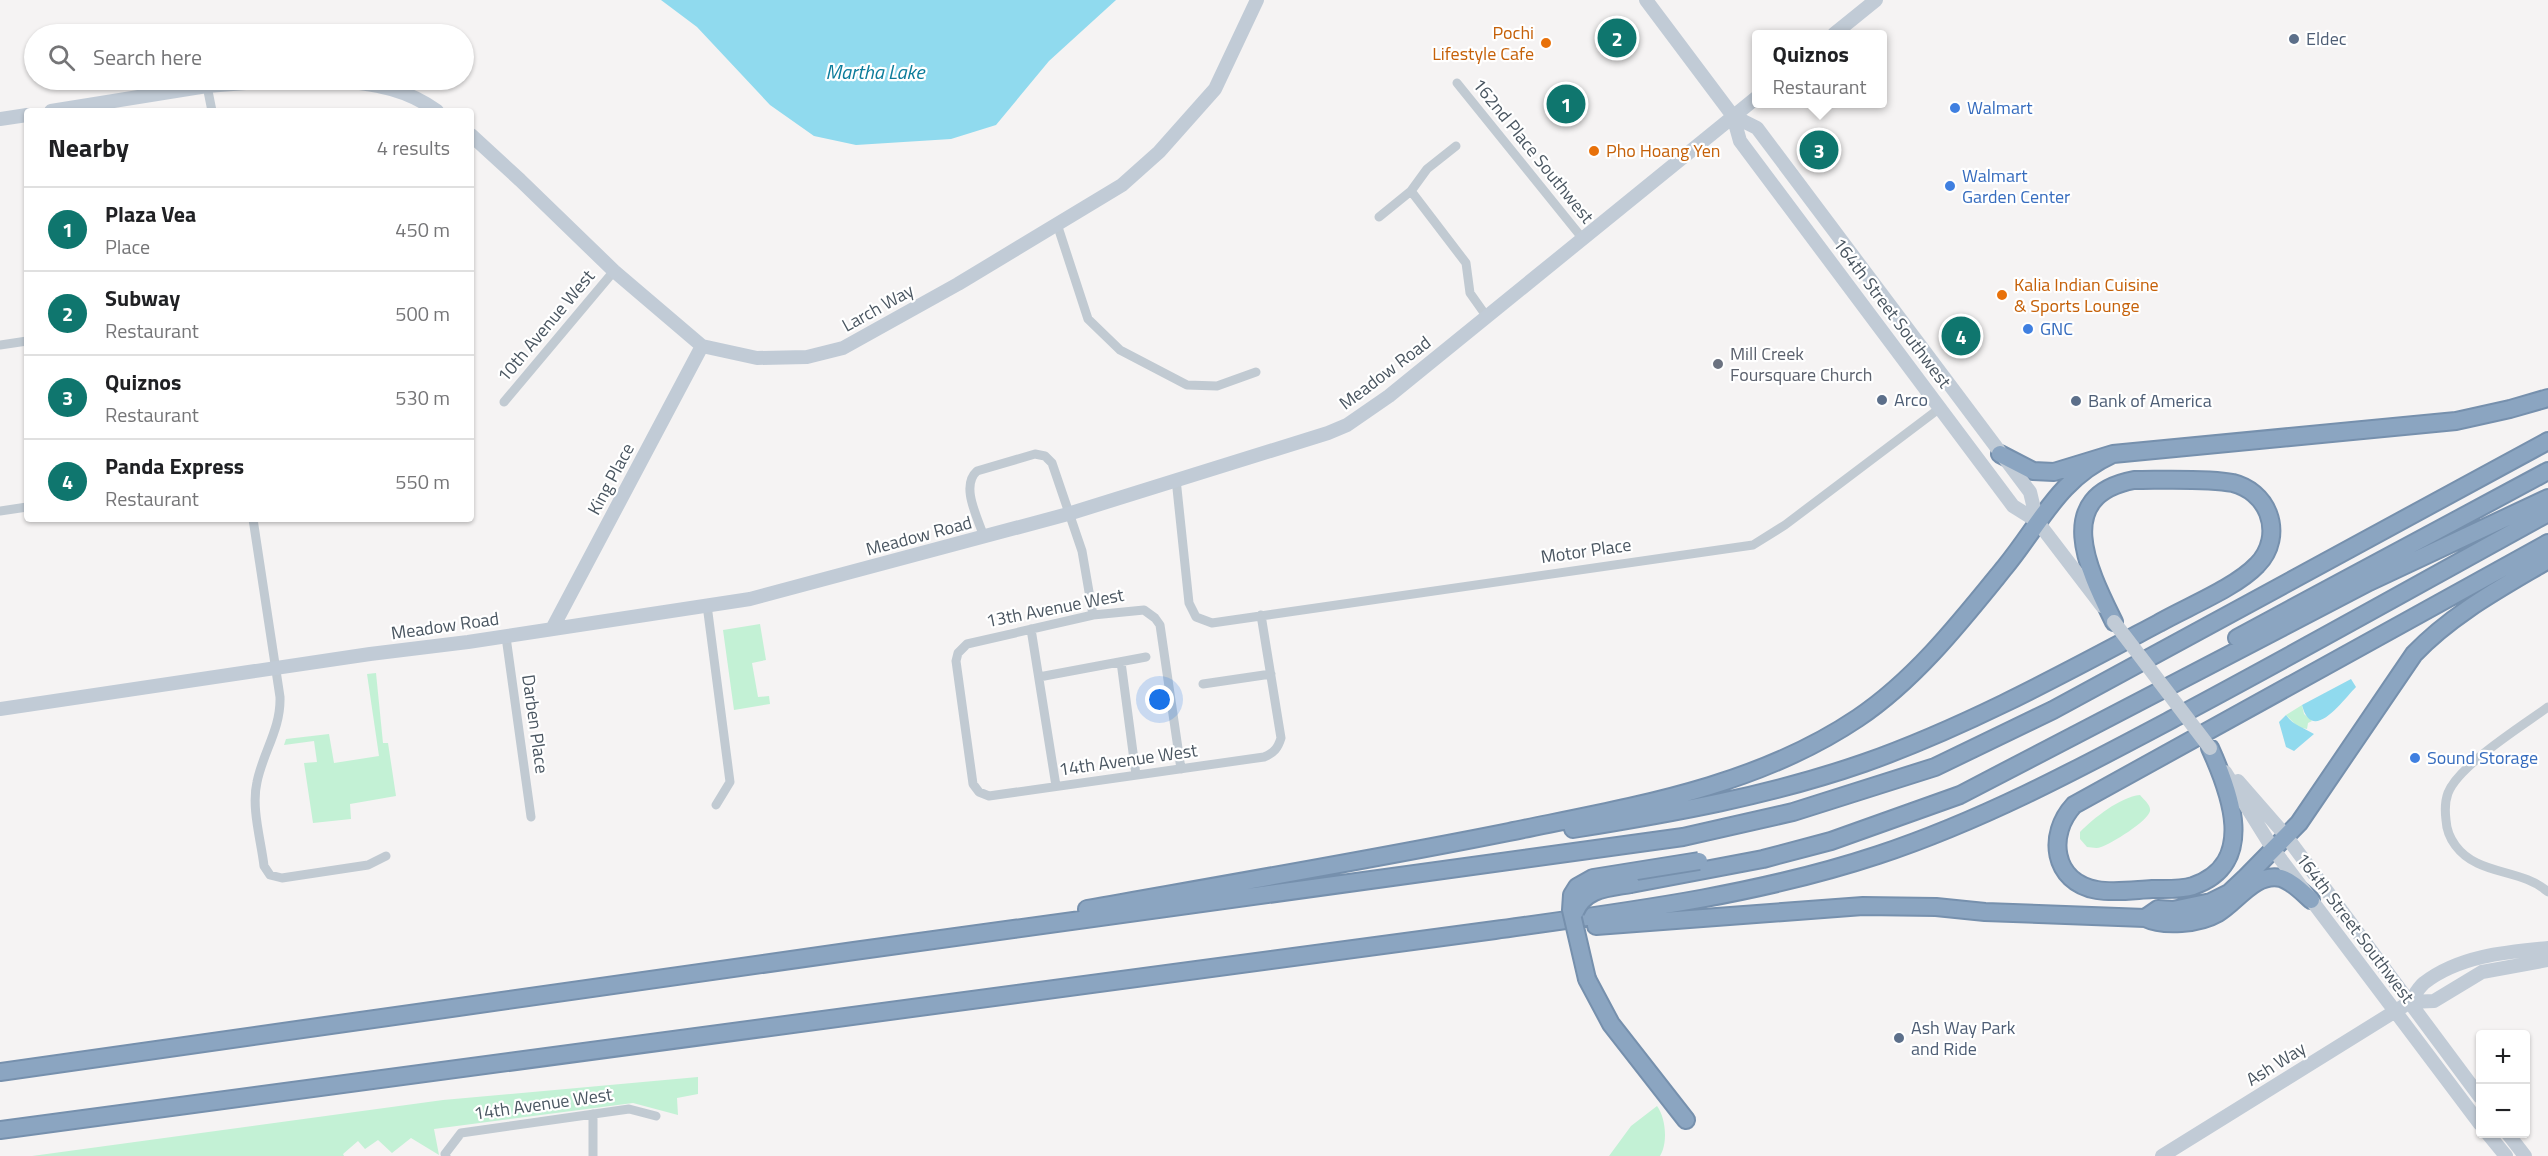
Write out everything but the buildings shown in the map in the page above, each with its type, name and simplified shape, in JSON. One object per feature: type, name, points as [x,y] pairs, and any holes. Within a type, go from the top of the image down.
[{"type":"highway","points":[[2000,454],[2033,471],[2054,472],[2113,454],[2456,421],[2548,398]]},
{"type":"highway","points":[[0,1072],[1683,837],[1793,812],[1935,767],[2053,710],[2548,441]]},
{"type":"highway","points":[[854,951],[1434,847],[1698,790],[1753,772],[1825,739],[1874,706],[1930,654],[2008,564],[2052,501],[2087,469],[2113,454]]},
{"type":"highway","points":[[1686,1120],[1611,1024],[1587,979],[1571,910],[1572,895],[1584,882],[1773,847],[1846,827],[1937,794],[2042,744],[2548,471]]},
{"type":"highway","points":[[1434,847],[1554,832],[1686,811],[1798,785],[1912,745],[2052,680],[2248,572],[2263,558],[2271,540],[2271,521],[2260,499],[2243,487],[2224,482],[2134,480],[2120,482],[2102,492],[2091,504],[2084,517],[2083,549],[2099,592],[2114,622]]},
{"type":"highway","points":[[1574,922],[1575,912],[1584,896],[1601,889],[1763,859],[1820,844],[1960,795],[2369,582],[2548,498]]},
{"type":"highway","points":[[0,1130],[1495,930],[1645,909],[1742,891],[1832,869],[1939,833],[2027,794],[2260,672],[2548,513]]},
{"type":"highway","points":[[2210,748],[2228,793],[2234,820],[2232,846],[2227,857],[2212,875],[2192,886],[2179,889],[2105,890],[2086,886],[2067,872],[2058,855],[2057,834],[2064,816],[2074,805],[2548,543]]},
{"type":"highway","points":[[2145,918],[2157,909],[2173,910],[2196,907],[2220,898],[2237,885],[2286,836],[2320,794],[2409,662],[2432,635],[2452,619],[2548,560]]},
{"type":"highway","points":[[1495,930],[1644,923],[1863,906],[1927,906],[1985,912],[2145,918],[2154,922],[2186,922],[2217,914],[2256,882],[2273,878],[2292,884],[2311,900]]},
{"type":"street","name":"Larch Way","points":[[474,137],[614,271],[702,346],[758,358],[807,357],[843,348],[958,284],[1122,185],[1159,152],[1215,89],[1257,0]]},
{"type":"street","name":"164th Street Southwest","points":[[1647,0],[1733,116],[1740,141],[2013,506],[2037,521],[2210,748],[2286,836],[2476,1089]]},
{"type":"street","points":[[1839,30],[1876,0]]},
{"type":"street","name":"162nd Place Southwest","points":[[1457,83],[1583,239]]},
{"type":"street","points":[[70,108],[182,90]]},
{"type":"street","points":[[208,90],[211,108]]},
{"type":"street","points":[[394,90],[418,98],[433,108]]},
{"type":"street","points":[[1733,116],[1752,101]]},
{"type":"street","points":[[0,119],[24,115]]},
{"type":"street","name":"164th Street Southwest","points":[[1733,116],[1756,128],[2030,492],[2037,521]]},
{"type":"street","name":"Meadow Road","points":[[0,709],[506,637],[750,599],[1068,514],[1328,433],[1347,425],[1389,396],[1733,116]]},
{"type":"street","points":[[1379,217],[1411,192],[1427,169],[1456,146]]},
{"type":"street","points":[[1411,192],[1466,262],[1470,293],[1487,317]]},
{"type":"street","points":[[1057,224],[1088,319],[1120,350],[1187,385],[1217,386],[1256,372]]},
{"type":"street","name":"10th Avenue West","points":[[504,402],[614,271]]},
{"type":"street","points":[[0,345],[24,341]]},
{"type":"street","name":"King Place","points":[[552,629],[702,346]]},
{"type":"street","name":"Motor Place","points":[[1176,479],[1189,603],[1196,617],[1212,623],[1753,545],[1785,525],[1940,408]]},
{"type":"street","points":[[984,537],[969,486],[972,476],[977,471],[1035,454],[1045,456],[1052,463],[1082,551],[1093,615]]},
{"type":"street","points":[[0,511],[24,507]]},
{"type":"street","points":[[253,522],[280,698],[279,723],[259,773],[255,799],[264,866],[270,875],[282,879],[368,865],[386,856]]},
{"type":"street","points":[[707,605],[730,782],[716,805]]},
{"type":"street","name":"13th Avenue West","points":[[979,792],[973,784],[956,661],[961,648],[967,644],[1093,615],[1144,610],[1160,625],[1181,769]]},
{"type":"street","points":[[1203,684],[1270,674],[1261,615]]},
{"type":"street","points":[[1031,629],[1056,786]]},
{"type":"street","name":"Darben Place","points":[[506,637],[531,817]]},
{"type":"street","points":[[1039,677],[1146,657]]},
{"type":"street","points":[[1121,662],[1136,775]]},
{"type":"street","name":"14th Avenue West","points":[[979,792],[989,796],[1264,757],[1271,754],[1281,738],[1270,674]]},
{"type":"street","points":[[2548,707],[2470,766],[2454,782],[2447,794],[2445,810],[2446,829],[2452,842],[2462,853],[2477,863],[2516,875],[2548,892]]},
{"type":"street","name":"164th Street Southwest","points":[[2210,748],[2273,849],[2476,1118]]},
{"type":"street","name":"Ash Way","points":[[2162,1156],[2410,1002],[2422,984],[2459,964],[2491,954],[2548,948]]},
{"type":"street","name":"Ash Way","points":[[2410,1002],[2434,1001],[2482,972],[2548,960]]},
{"type":"street","name":"14th Avenue West","points":[[446,1155],[461,1133],[629,1109],[656,1116]]},
{"type":"street","points":[[592,1156],[593,1114]]},
{"type":"street","points":[[2491,1138],[2506,1156]]},
{"type":"street","points":[[2511,1138],[2525,1156]]},
{"type":"green space","points":[[760,624],[766,660],[752,663],[758,697],[769,696],[770,704],[734,710],[723,630]]},
{"type":"green space","points":[[376,673],[383,743],[388,743],[396,796],[350,804],[351,819],[313,823],[304,763],[317,762],[314,741],[284,745],[286,739],[329,734],[334,763],[379,756],[367,674]]},
{"type":"green space","points":[[2302,705],[2304,714],[2312,721],[2308,723],[2307,729],[2298,727],[2286,715]]},
{"type":"green space","points":[[2140,795],[2150,811],[2128,832],[2099,848],[2087,847],[2080,839],[2080,832],[2100,815],[2124,800]]},
{"type":"green space","points":[[698,1077],[698,1094],[677,1098],[678,1115],[633,1103],[434,1129],[439,1155],[411,1138],[392,1153],[378,1140],[365,1149],[358,1141],[343,1154],[344,1156],[32,1156],[443,1100]]},
{"type":"green space","points":[[1657,1106],[1665,1131],[1663,1151],[1660,1156],[1609,1156],[1631,1126]]},
{"type":"water","name":"Martha Lake","points":[[661,0],[1116,0],[1049,61],[996,125],[951,139],[856,145],[814,136],[770,105],[697,27]]},
{"type":"water","points":[[2351,679],[2356,687],[2328,716],[2313,721],[2307,716],[2302,705]]},
{"type":"water","points":[[2286,715],[2295,724],[2314,734],[2294,751],[2286,747],[2279,722]]},
{"type":"place","name":"Subway","points":[[1617,38]]},
{"type":"place","name":"Eldec","points":[[2294,39]]},
{"type":"place","name":"Pochi Lifestyle Cafe","points":[[1546,43]]},
{"type":"place","name":"Plaza Vea","points":[[1566,104]]},
{"type":"place","name":"Walmart","points":[[1955,108]]},
{"type":"place","name":"Quiznos","points":[[1819,150]]},
{"type":"place","name":"Pho Hoang Yen","points":[[1594,151]]},
{"type":"place","name":"Walmart Garden Center","points":[[1950,186]]},
{"type":"place","name":"Kalia Indian Cuisine & Sports Lounge","points":[[2002,295]]},
{"type":"place","name":"GNC","points":[[2028,329]]},
{"type":"place","name":"Panda Express","points":[[1961,336]]},
{"type":"place","name":"Mill Creek Foursquare Church","points":[[1718,364]]},
{"type":"place","name":"Arco","points":[[1882,400]]},
{"type":"place","name":"Bank of America","points":[[2076,401]]},
{"type":"place","name":"Sound Storage","points":[[2415,758]]},
{"type":"place","name":"Ash Way Park and Ride","points":[[1899,1038]]}]
